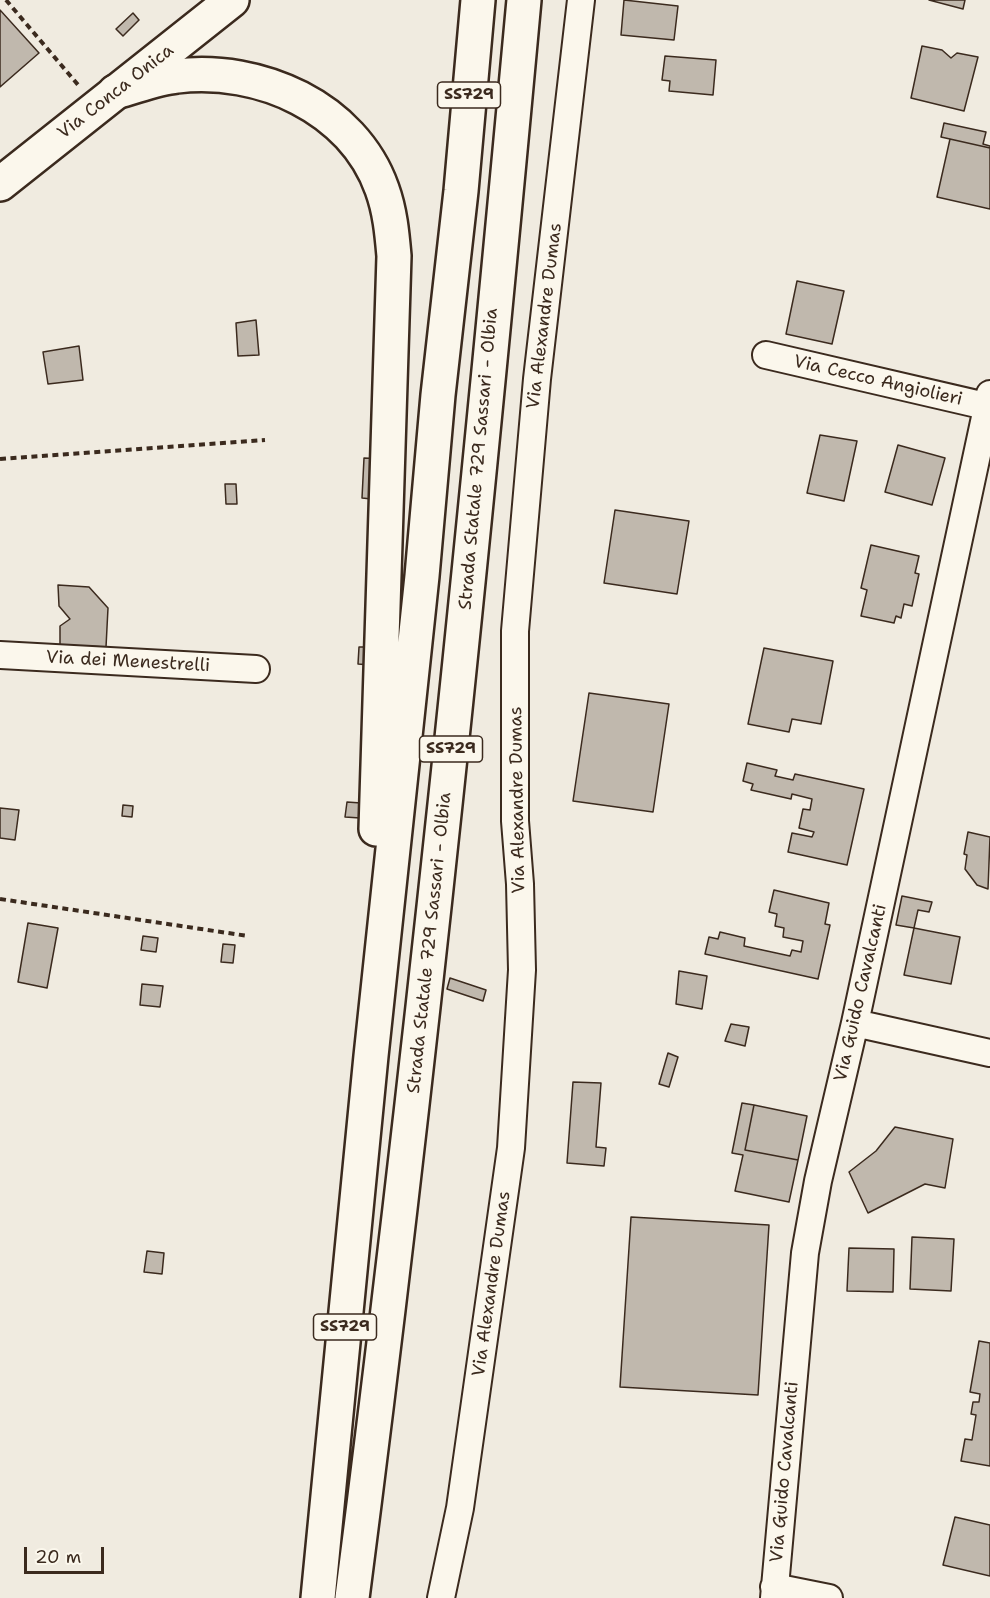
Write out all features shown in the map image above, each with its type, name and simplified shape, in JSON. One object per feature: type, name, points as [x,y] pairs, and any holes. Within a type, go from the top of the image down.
[{"type":"main road","name":"Via Conca Onica","points":[[0,184],[232,0]]},
{"type":"main road","name":"SS729","points":[[318,1598],[371,1056],[418,620],[478,0]]},
{"type":"main road","name":"Strada Statale 729 Sassari - Olbia","points":[[352,1598],[393,1274],[443,832],[524,0]]},
{"type":"main road","points":[[106,100],[176,76],[215,74],[251,80],[286,90],[317,107],[365,157],[381,187],[390,217],[394,256],[371,1056]]},
{"type":"street","name":"Via Alexandre Dumas","points":[[441,1598],[460,1508],[511,1148],[522,970],[520,884],[515,821],[515,631],[536,390],[581,0]]},
{"type":"street","name":"Via Cecco Angiolieri","points":[[766,355],[989,402]]},
{"type":"street","name":"Via Guido Cavalcanti","points":[[774,1593],[806,1253],[818,1181],[855,1023],[989,402]]},
{"type":"street","name":"Via dei Menestrelli","points":[[0,655],[256,669]]},
{"type":"street","points":[[855,1023],[990,1053]]},
{"type":"street","points":[[774,1593],[829,1598]]},
{"type":"path","points":[[6,0],[106,100]]},
{"type":"path","points":[[0,459],[265,440]]},
{"type":"path","points":[[0,899],[248,936]]},
{"type":"building","points":[[624,0],[678,6],[674,40],[621,35]]},
{"type":"building","points":[[929,0],[965,0],[963,9]]},
{"type":"building","points":[[0,10],[39,53],[0,87]]},
{"type":"building","points":[[133,13],[139,20],[123,36],[116,29]]},
{"type":"building","points":[[922,46],[942,50],[951,58],[957,53],[978,57],[964,111],[911,98]]},
{"type":"building","points":[[665,56],[716,60],[713,95],[669,91],[670,81],[662,80]]},
{"type":"building","points":[[944,123],[986,132],[983,144],[990,148],[941,137]]},
{"type":"building","points":[[950,139],[990,148],[990,209],[937,197]]},
{"type":"building","points":[[797,281],[844,291],[832,344],[786,334]]},
{"type":"building","points":[[256,320],[259,355],[238,356],[236,323]]},
{"type":"building","points":[[79,346],[83,380],[48,384],[43,352]]},
{"type":"building","points":[[820,435],[857,441],[844,501],[807,493]]},
{"type":"building","points":[[898,445],[945,458],[932,505],[885,492]]},
{"type":"building","points":[[364,458],[384,459],[381,500],[362,498]]},
{"type":"building","points":[[225,484],[236,484],[237,504],[226,504]]},
{"type":"building","points":[[615,510],[689,521],[677,594],[604,583]]},
{"type":"building","points":[[871,545],[919,556],[915,573],[919,574],[912,606],[904,604],[901,618],[896,616],[894,623],[861,616],[867,590],[861,588]]},
{"type":"building","points":[[58,585],[89,587],[108,608],[106,647],[60,645],[60,626],[70,619],[59,606]]},
{"type":"building","points":[[359,647],[371,647],[370,665],[358,664]]},
{"type":"building","points":[[764,648],[833,661],[821,724],[792,719],[789,732],[748,724]]},
{"type":"building","points":[[589,693],[669,704],[653,812],[573,801]]},
{"type":"building","points":[[747,763],[777,770],[775,776],[793,780],[795,774],[864,789],[847,865],[788,852],[792,833],[812,837],[814,832],[799,828],[803,809],[810,810],[812,799],[792,794],[791,799],[751,790],[753,784],[743,781]]},
{"type":"building","points":[[347,802],[361,803],[360,818],[345,817]]},
{"type":"building","points":[[123,805],[133,806],[132,817],[122,816]]},
{"type":"building","points":[[0,808],[19,810],[15,840],[0,838]]},
{"type":"building","points":[[968,832],[990,837],[988,889],[977,885],[965,869],[967,855],[964,854]]},
{"type":"building","points":[[774,890],[829,903],[825,924],[830,925],[818,979],[705,954],[709,937],[718,939],[720,932],[745,938],[744,946],[790,956],[792,950],[801,952],[803,941],[783,937],[784,928],[775,926],[777,914],[769,912]]},
{"type":"building","points":[[902,896],[932,902],[929,912],[918,910],[914,928],[896,925]]},
{"type":"building","points":[[28,923],[58,928],[47,988],[18,982]]},
{"type":"building","points":[[914,928],[960,937],[951,984],[904,975]]},
{"type":"building","points":[[143,936],[158,938],[156,952],[141,950]]},
{"type":"building","points":[[223,944],[235,945],[233,963],[221,962]]},
{"type":"building","points":[[679,971],[707,976],[702,1009],[676,1004]]},
{"type":"building","points":[[450,978],[486,990],[483,1001],[447,989]]},
{"type":"building","points":[[142,984],[163,986],[160,1007],[140,1005]]},
{"type":"building","points":[[731,1024],[749,1027],[745,1046],[725,1041]]},
{"type":"building","points":[[668,1053],[678,1057],[669,1087],[659,1084]]},
{"type":"building","points":[[573,1082],[601,1083],[596,1147],[606,1148],[604,1166],[567,1163]]},
{"type":"building","points":[[742,1103],[754,1105],[745,1150],[798,1160],[789,1202],[735,1191],[743,1155],[732,1153]]},
{"type":"building","points":[[754,1105],[807,1116],[798,1160],[745,1150]]},
{"type":"building","points":[[895,1127],[953,1139],[945,1188],[925,1184],[868,1213],[849,1172],[876,1151]]},
{"type":"building","points":[[631,1217],[769,1225],[758,1395],[620,1387]]},
{"type":"building","points":[[912,1237],[954,1239],[951,1291],[910,1289]]},
{"type":"building","points":[[849,1248],[894,1249],[893,1292],[847,1291]]},
{"type":"building","points":[[147,1251],[164,1253],[162,1274],[144,1272]]},
{"type":"building","points":[[979,1341],[990,1343],[990,1466],[961,1461],[965,1439],[972,1440],[976,1415],[971,1414],[973,1402],[979,1402],[980,1394],[970,1392]]},
{"type":"building","points":[[955,1517],[990,1525],[990,1576],[943,1565]]}]
